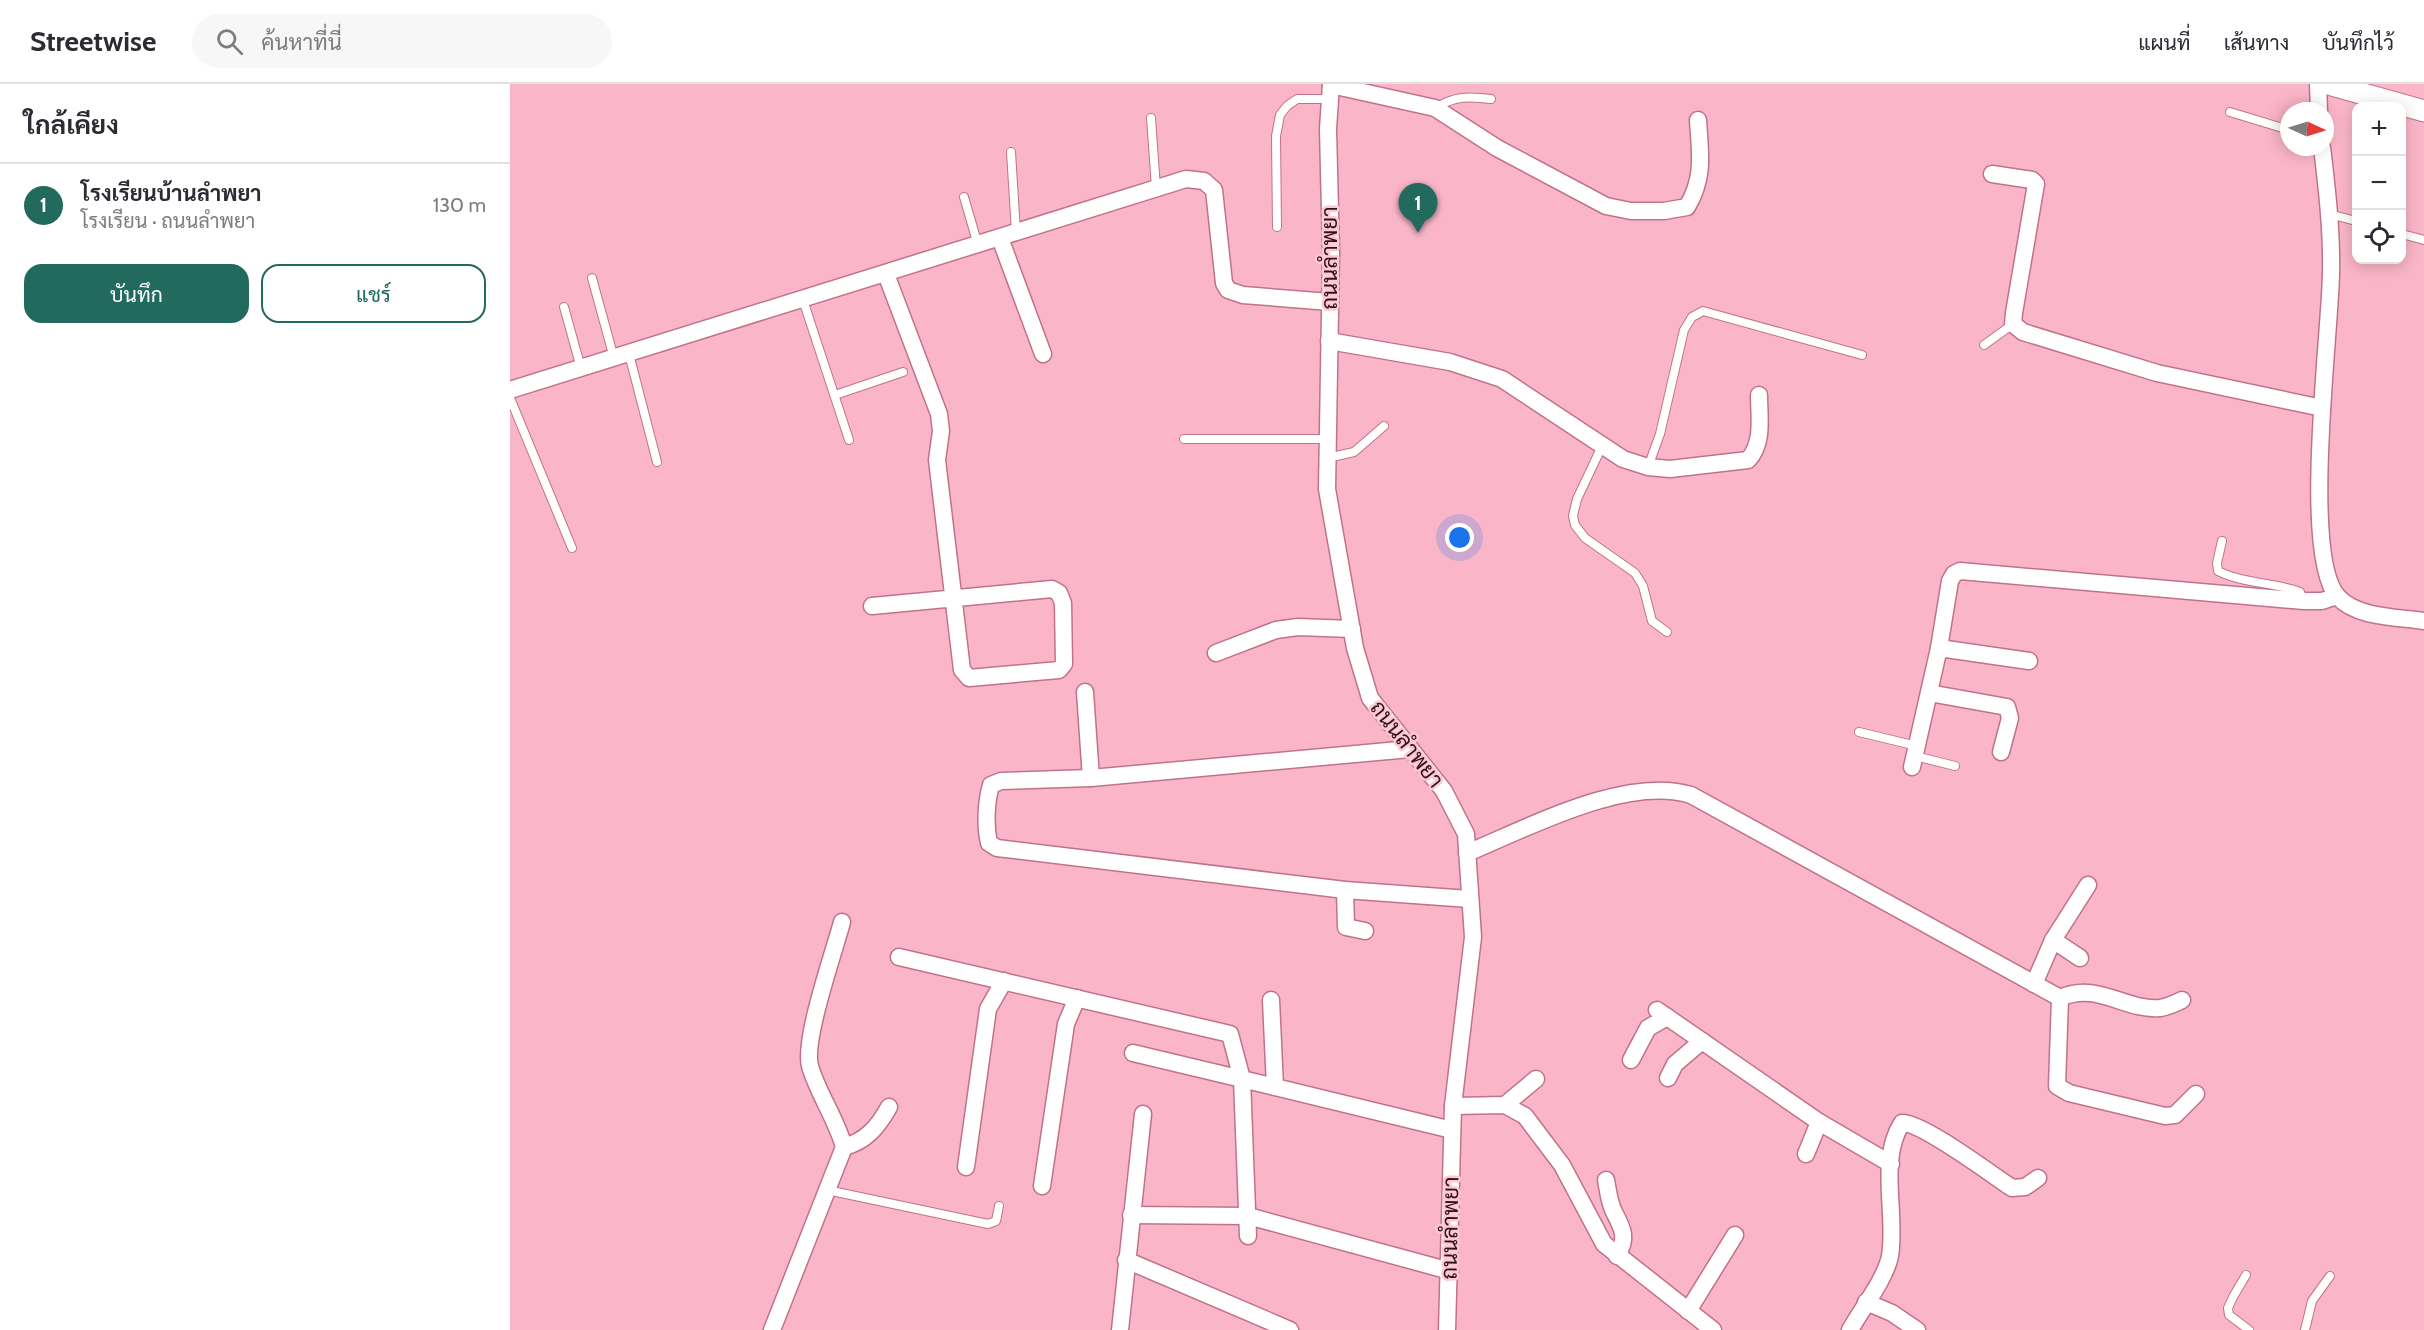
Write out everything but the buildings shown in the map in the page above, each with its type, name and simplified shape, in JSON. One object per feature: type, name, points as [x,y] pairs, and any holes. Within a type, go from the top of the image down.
[{"type":"street","points":[[2318,84],[2319,102]]},
{"type":"street","points":[[2328,84],[2424,111]]},
{"type":"street","points":[[1330,89],[1435,108],[1546,176],[1606,206],[1631,211],[1664,211],[1687,207],[1697,191],[1701,167],[1698,120]]},
{"type":"street","name":"ถนนลำพยา","points":[[1330,89],[1327,489],[1360,673],[1370,698],[1444,791],[1466,834],[1473,937],[1453,1106],[1447,1330]]},
{"type":"street","points":[[2323,156],[2329,214],[2331,274],[2322,408],[2322,542],[2328,583],[2337,596],[2351,608],[2424,621]]},
{"type":"street","points":[[1992,174],[2032,180],[2036,184],[2013,324],[2023,332],[2157,373],[2322,408]]},
{"type":"street","points":[[510,390],[1156,188],[1195,179],[1208,184],[1214,190],[1224,283],[1228,290],[1243,294],[1330,302]]},
{"type":"street","points":[[1000,238],[1043,354]]},
{"type":"street","points":[[873,606],[953,598],[1052,589],[1059,593],[1063,603],[1064,664],[1059,670],[969,678],[962,670],[953,598],[938,460],[941,431],[939,414],[886,274]]},
{"type":"street","points":[[1329,341],[1450,362],[1502,379],[1623,459],[1648,467],[1670,469],[1748,460],[1755,452],[1760,436],[1759,395]]},
{"type":"street","points":[[1915,756],[1939,648],[1950,581],[1954,574],[1960,571],[2304,601],[2322,601],[2337,596]]},
{"type":"street","points":[[1216,653],[1276,630],[1298,627],[1352,629]]},
{"type":"street","points":[[1939,648],[2029,661]]},
{"type":"street","points":[[1085,692],[1091,777]]},
{"type":"street","points":[[1929,693],[2007,707],[2010,718],[2001,752]]},
{"type":"street","points":[[1410,749],[1091,777],[1001,781],[991,785],[987,834],[989,843],[997,848],[1345,890],[1469,899]]},
{"type":"street","points":[[1467,853],[1625,793],[1673,790],[1691,795],[2060,998]]},
{"type":"street","points":[[2034,984],[2052,940],[2088,885]]},
{"type":"street","points":[[1345,890],[1346,927],[1365,931]]},
{"type":"street","points":[[772,1330],[844,1147],[839,1128],[809,1064],[813,1030],[842,922]]},
{"type":"street","points":[[2052,940],[2080,958]]},
{"type":"street","points":[[899,957],[1230,1034],[1242,1079],[1248,1236]]},
{"type":"street","points":[[966,1167],[988,1009],[1004,981]]},
{"type":"street","points":[[2060,998],[2072,992],[2090,992],[2160,1008],[2182,1000]]},
{"type":"street","points":[[1042,1185],[1066,1024],[1077,998]]},
{"type":"street","points":[[2060,998],[2057,1086],[2068,1093],[2165,1116],[2183,1109],[2196,1094]]},
{"type":"street","points":[[1271,1000],[1275,1087]]},
{"type":"street","points":[[1631,1060],[1648,1028],[1662,1013],[1819,1122],[1891,1164]]},
{"type":"street","points":[[1668,1078],[1675,1064],[1702,1041]]},
{"type":"street","points":[[1133,1053],[1452,1130]]},
{"type":"street","points":[[1504,1105],[1536,1079]]},
{"type":"street","points":[[1453,1106],[1504,1105],[1525,1116],[1562,1165],[1595,1231],[1617,1256],[1713,1330]]},
{"type":"street","points":[[844,1147],[856,1144],[868,1136],[889,1107]]},
{"type":"street","points":[[1120,1330],[1143,1114]]},
{"type":"street","points":[[1806,1154],[1819,1122]]},
{"type":"street","points":[[1850,1330],[1890,1256],[1891,1164],[1895,1134],[1902,1123],[1909,1122],[2012,1188],[2025,1187],[2038,1178]]},
{"type":"street","points":[[1606,1180],[1610,1200],[1624,1233],[1624,1244],[1617,1256]]},
{"type":"street","points":[[1131,1215],[1248,1216],[1450,1271]]},
{"type":"street","points":[[1688,1311],[1735,1235]]},
{"type":"street","points":[[1126,1260],[1290,1330]]},
{"type":"street","points":[[1866,1302],[1892,1313],[1917,1330]]},
{"type":"lane","points":[[1277,227],[1276,136],[1280,115],[1297,99],[1330,89]]},
{"type":"lane","points":[[1435,108],[1447,101],[1467,96],[1491,99]]},
{"type":"lane","points":[[2230,112],[2280,127]]},
{"type":"lane","points":[[1151,118],[1156,188]]},
{"type":"lane","points":[[1011,152],[1016,233]]},
{"type":"lane","points":[[964,197],[978,245]]},
{"type":"lane","points":[[2329,214],[2352,221]]},
{"type":"lane","points":[[2406,235],[2424,240]]},
{"type":"lane","points":[[592,278],[657,462]]},
{"type":"lane","points":[[803,300],[849,440]]},
{"type":"lane","points":[[564,308],[581,368]]},
{"type":"lane","points":[[1648,467],[1660,434],[1684,330],[1692,318],[1703,311],[1862,356]]},
{"type":"lane","points":[[1984,345],[2013,324]]},
{"type":"lane","points":[[835,395],[903,372]]},
{"type":"lane","points":[[510,398],[572,548]]},
{"type":"lane","points":[[1328,458],[1343,457],[1354,452],[1384,426]]},
{"type":"lane","points":[[1184,439],[1328,439]]},
{"type":"lane","points":[[1603,444],[1577,499],[1575,525],[1585,538],[1635,573],[1643,586],[1652,621],[1667,632]]},
{"type":"lane","points":[[2222,541],[2217,563],[2218,571],[2249,582],[2300,592],[2304,601]]},
{"type":"lane","points":[[1859,732],[1915,756],[1955,766]]},
{"type":"lane","points":[[827,1190],[988,1224],[996,1221],[999,1206]]},
{"type":"lane","points":[[2246,1275],[2228,1308],[2229,1315],[2249,1330]]},
{"type":"lane","points":[[2305,1330],[2312,1301],[2330,1276]]},
{"type":"place","name":"โรงเรียนบ้านลำพยา","points":[[1418,233]]}]
